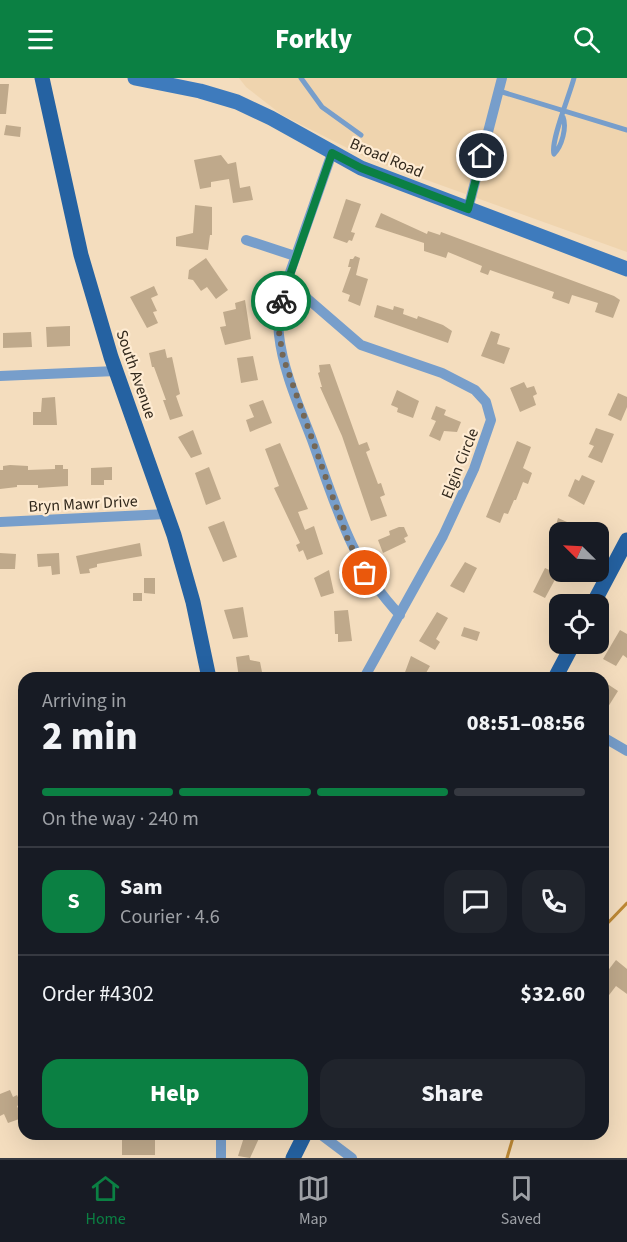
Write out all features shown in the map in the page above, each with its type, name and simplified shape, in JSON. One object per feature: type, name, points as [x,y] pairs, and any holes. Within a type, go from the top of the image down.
[{"type":"main road","name":"South Avenue","points":[[42,78],[81,255],[116,371],[167,514],[193,602],[208,672]]},
{"type":"main road","points":[[598,594],[627,540]]},
{"type":"main road","points":[[558,672],[568,654]]},
{"type":"main road","points":[[293,1158],[302,1140]]},
{"type":"street","name":"Broad Road","points":[[135,78],[200,91],[237,102],[271,118],[361,168],[627,268]]},
{"type":"street","points":[[468,209],[502,78]]},
{"type":"street","points":[[332,153],[282,296],[279,332],[283,357],[293,388],[348,540],[379,593],[400,615]]},
{"type":"street","points":[[246,240],[295,256]]},
{"type":"street","name":"Elgin Circle","points":[[287,280],[361,345],[457,379],[475,390],[486,402],[491,420],[474,469],[443,536],[367,672]]},
{"type":"street","points":[[0,376],[116,371]]},
{"type":"street","name":"Bryn Mawr Drive","points":[[0,522],[167,514]]},
{"type":"street","points":[[609,740],[627,751]]},
{"type":"street","points":[[221,1140],[221,1158]]},
{"type":"street","points":[[328,1140],[352,1158]]},
{"type":"lane","points":[[301,78],[322,107],[362,135]]},
{"type":"lane","points":[[564,114],[559,120],[554,139],[554,154],[561,140],[564,114],[574,78]]},
{"type":"lane","points":[[499,92],[564,114],[627,130]]},
{"type":"shaded area","points":[[239,78],[627,78],[627,252],[371,160],[282,115],[246,87]]},
{"type":"building","points":[[0,84],[9,84],[6,114],[0,114]]},
{"type":"building","points":[[6,125],[21,127],[20,137],[4,135]]},
{"type":"building","points":[[221,155],[228,164],[236,162],[240,188],[250,186],[253,200],[233,203],[229,179],[211,182],[211,187],[200,189],[194,160]]},
{"type":"building","points":[[346,199],[361,204],[351,232],[355,233],[352,241],[349,240],[347,243],[333,238]]},
{"type":"building","points":[[195,205],[212,207],[212,235],[210,235],[208,250],[176,246],[176,237],[193,233]]},
{"type":"building","points":[[381,213],[427,234],[428,231],[440,235],[441,232],[614,296],[620,300],[613,318],[595,312],[598,303],[572,295],[569,304],[552,298],[554,292],[490,270],[488,275],[480,272],[482,266],[448,252],[446,258],[424,251],[424,243],[375,227]]},
{"type":"building","points":[[355,256],[360,258],[356,275],[368,279],[360,306],[348,301],[350,295],[342,292],[351,267],[348,267],[350,259]]},
{"type":"building","points":[[206,258],[228,290],[216,299],[207,287],[201,291],[193,280],[188,279],[189,270]]},
{"type":"building","points":[[154,286],[158,295],[151,298],[157,311],[153,312],[158,323],[147,328],[130,297]]},
{"type":"building","points":[[245,300],[251,339],[225,345],[220,327],[226,326],[223,312],[236,309],[235,303]]},
{"type":"building","points":[[377,305],[393,310],[394,306],[404,309],[403,314],[417,319],[418,316],[443,325],[452,331],[448,343],[374,317]]},
{"type":"building","points":[[70,326],[70,346],[47,347],[46,327]]},
{"type":"building","points":[[491,331],[500,334],[497,344],[510,348],[504,364],[481,356]]},
{"type":"building","points":[[31,332],[32,347],[3,348],[3,333]]},
{"type":"building","points":[[165,349],[167,358],[172,357],[180,394],[176,396],[183,416],[170,420],[163,400],[166,400],[154,367],[152,367],[149,353]]},
{"type":"building","points":[[253,356],[258,380],[241,383],[237,358]]},
{"type":"building","points":[[330,364],[359,445],[367,442],[370,450],[366,452],[378,484],[381,483],[385,495],[380,497],[387,516],[371,521],[342,436],[320,387],[322,387],[318,373],[320,372],[319,365]]},
{"type":"building","points":[[524,382],[527,388],[534,386],[537,394],[533,396],[536,405],[520,412],[510,388]]},
{"type":"building","points":[[397,390],[419,401],[413,418],[397,412],[398,408],[391,405]]},
{"type":"building","points":[[618,393],[627,397],[627,407],[621,421],[608,415]]},
{"type":"building","points":[[55,397],[57,425],[33,425],[33,412],[41,412],[42,398]]},
{"type":"building","points":[[263,400],[272,423],[250,432],[246,420],[254,417],[249,405]]},
{"type":"building","points":[[436,406],[446,410],[444,415],[461,422],[457,432],[444,431],[440,441],[429,436],[436,421],[431,419]]},
{"type":"building","points":[[596,428],[614,434],[602,463],[588,457],[594,446],[589,444]]},
{"type":"building","points":[[193,430],[202,454],[191,458],[178,437]]},
{"type":"building","points":[[517,441],[531,447],[523,468],[532,473],[528,484],[523,482],[516,500],[508,514],[504,513],[500,523],[486,517]]},
{"type":"building","points":[[280,443],[308,509],[298,512],[305,530],[314,526],[323,554],[307,560],[303,550],[299,552],[296,545],[300,543],[274,488],[279,486],[265,449]]},
{"type":"building","points":[[55,465],[63,465],[63,469],[68,469],[68,486],[38,488],[38,485],[17,485],[17,487],[0,489],[0,470],[3,470],[3,466],[28,466],[28,470],[55,469]]},
{"type":"building","points":[[112,467],[112,480],[104,480],[104,485],[91,485],[91,468]]},
{"type":"building","points":[[209,467],[221,499],[206,505],[195,473]]},
{"type":"building","points":[[582,475],[595,481],[584,505],[568,496],[575,479],[579,481]]},
{"type":"building","points":[[224,521],[237,557],[223,562],[208,527]]},
{"type":"building","points":[[404,527],[408,536],[404,538],[406,542],[383,553],[378,540],[390,535],[389,531]]},
{"type":"building","points":[[140,543],[142,556],[97,564],[97,567],[89,569],[90,573],[80,574],[76,556]]},
{"type":"building","points":[[0,553],[16,554],[15,569],[0,569]]},
{"type":"building","points":[[59,553],[60,574],[52,575],[51,566],[38,567],[37,554]]},
{"type":"building","points":[[465,562],[477,568],[464,593],[450,586]]},
{"type":"building","points":[[545,568],[549,570],[549,582],[554,582],[545,598],[533,592]]},
{"type":"building","points":[[329,570],[334,593],[321,597],[314,578]]},
{"type":"building","points":[[144,578],[155,578],[155,594],[144,593]]},
{"type":"building","points":[[133,593],[142,593],[142,601],[133,601]]},
{"type":"building","points":[[243,607],[248,637],[233,639],[224,610]]},
{"type":"building","points":[[348,610],[352,641],[338,642],[338,634],[335,634],[334,611]]},
{"type":"building","points":[[437,612],[448,618],[436,639],[440,642],[435,650],[419,641]]},
{"type":"building","points":[[464,627],[480,632],[477,641],[461,636]]},
{"type":"building","points":[[620,630],[627,634],[627,658],[623,655],[616,666],[603,659],[606,654],[609,654],[609,649]]},
{"type":"building","points":[[249,655],[250,660],[260,662],[262,672],[238,672],[236,657]]},
{"type":"building","points":[[411,656],[430,666],[427,672],[405,672]]},
{"type":"building","points":[[609,685],[618,691],[609,705]]},
{"type":"building","points":[[616,960],[627,969],[627,994],[616,986],[609,995],[609,969]]},
{"type":"building","points":[[10,1090],[13,1097],[17,1095],[18,1119],[8,1123],[4,1114],[0,1116],[0,1094]]},
{"type":"building","points":[[122,1140],[155,1140],[155,1155],[122,1155]]},
{"type":"building","points":[[243,1140],[258,1140],[250,1158],[238,1156]]},
{"type":"waterway","points":[[609,922],[627,903]]},
{"type":"waterway","points":[[507,1158],[512,1140]]},
{"type":"way so far","points":[[281,301],[279,332],[283,357],[348,540],[365,573]]},
{"type":"route","points":[[281,301],[332,153],[361,168],[468,209],[482,156]]}]
